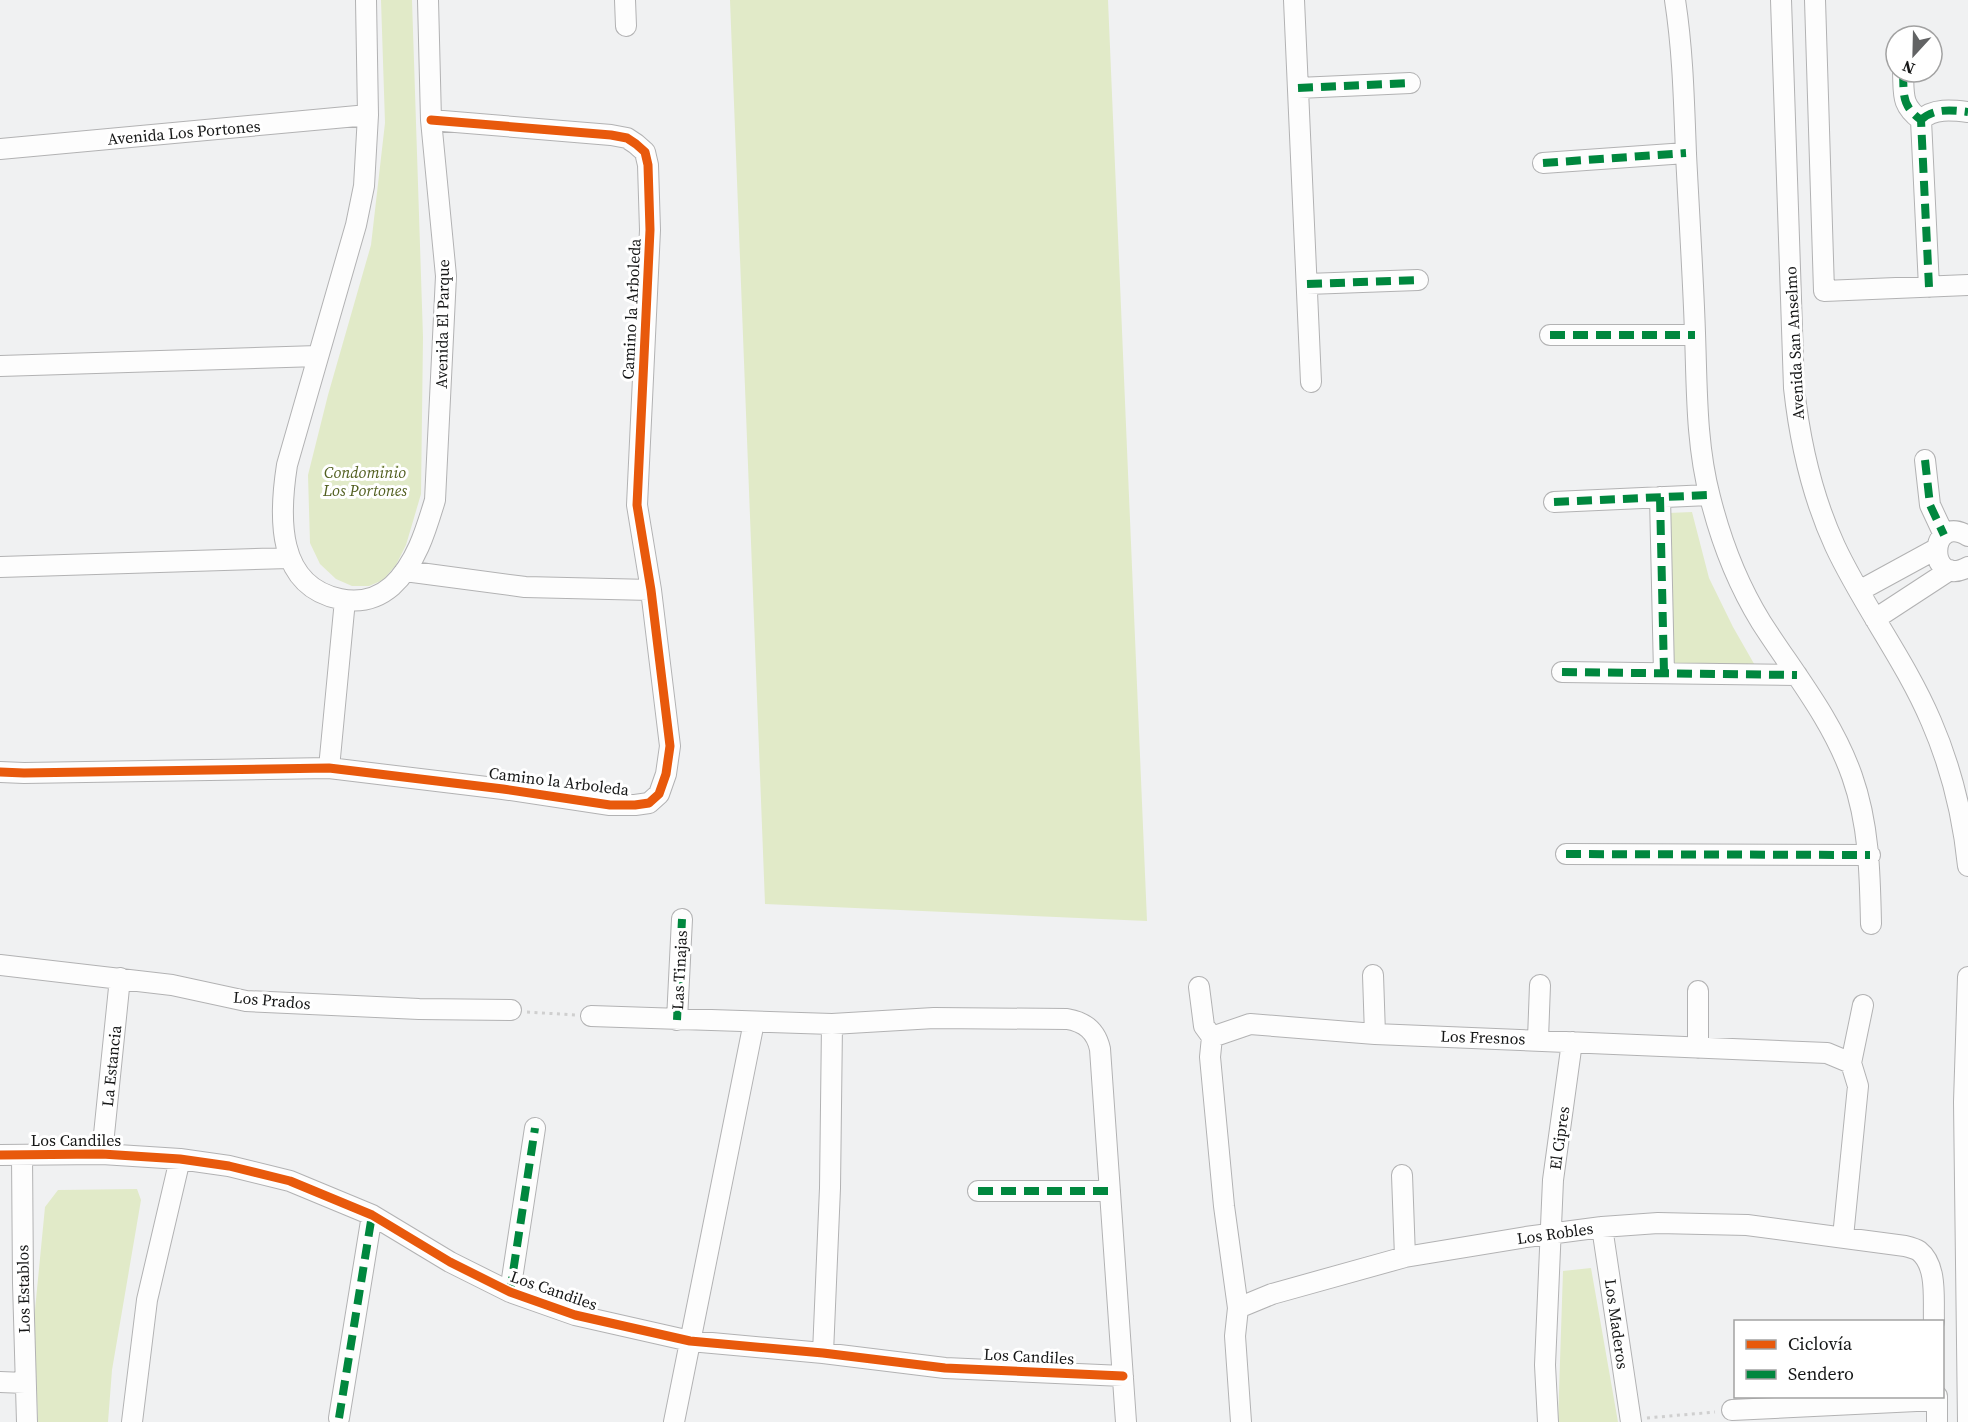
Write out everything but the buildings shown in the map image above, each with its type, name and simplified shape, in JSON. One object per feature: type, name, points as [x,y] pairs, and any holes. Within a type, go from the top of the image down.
[{"type":"street","name":"Avenida El Parque","points":[[366,0],[368,115],[364,186],[358,215],[287,465],[282,501],[283,532],[289,558],[303,578],[325,596],[345,600],[369,600],[391,587],[405,571],[425,534],[435,501],[446,276],[431,120],[428,0]]},
{"type":"street","points":[[626,0],[626,26]]},
{"type":"street","points":[[1294,0],[1311,382]]},
{"type":"street","points":[[1675,0],[1682,50],[1696,391],[1709,495],[1727,554],[1760,620],[1833,732],[1851,774],[1862,805],[1870,855],[1871,924]]},
{"type":"street","name":"Avenida San Anselmo","points":[[1781,0],[1793,362],[1797,414],[1807,466],[1817,500],[1834,543],[1917,693],[1943,751],[1956,797],[1968,866]]},
{"type":"street","points":[[1815,0],[1824,291],[1968,285]]},
{"type":"street","points":[[1298,88],[1410,83]]},
{"type":"street","points":[[1903,84],[1904,101],[1911,112],[1921,120]]},
{"type":"street","points":[[1929,287],[1921,120],[1926,114],[1933,112],[1968,112]]},
{"type":"street","name":"Avenida Los Portones","points":[[0,149],[368,115]]},
{"type":"street","name":"Camino la Arboleda","points":[[0,772],[329,768],[503,789],[609,805],[635,805],[649,802],[659,794],[666,774],[670,746],[651,590],[637,505],[650,230],[648,165],[645,152],[627,138],[611,135],[431,120]]},
{"type":"street","points":[[1543,163],[1686,153]]},
{"type":"street","points":[[1307,284],[1418,280]]},
{"type":"street","points":[[1550,336],[1695,335]]},
{"type":"street","points":[[0,366],[318,356]]},
{"type":"street","points":[[1925,460],[1930,505],[1955,536]]},
{"type":"street","points":[[1554,502],[1709,495]]},
{"type":"street","points":[[1660,497],[1664,673]]},
{"type":"street","points":[[1859,591],[1955,536]]},
{"type":"street","points":[[1955,536],[1936,557],[1940,564],[1962,573]]},
{"type":"street","points":[[0,567],[289,558]]},
{"type":"street","points":[[405,571],[525,587],[651,590]]},
{"type":"street","points":[[1875,619],[1962,573]]},
{"type":"street","points":[[329,768],[345,600]]},
{"type":"street","points":[[1562,672],[1797,675]]},
{"type":"street","points":[[1566,854],[1870,855]]},
{"type":"street","name":"Las Tinajas","points":[[676,1020],[682,919]]},
{"type":"street","name":"Los Prados","points":[[0,965],[172,985],[246,1001],[419,1009],[511,1010]]},
{"type":"street","points":[[1373,975],[1375,1034]]},
{"type":"street","points":[[1968,977],[1964,1102],[1968,1422]]},
{"type":"street","name":"La Estancia","points":[[102,1154],[120,978]]},
{"type":"street","points":[[1538,1039],[1540,985]]},
{"type":"street","points":[[1199,987],[1204,1026],[1212,1037],[1210,1058],[1224,1206],[1238,1308],[1235,1336],[1241,1422]]},
{"type":"street","points":[[1698,991],[1698,1048]]},
{"type":"street","points":[[1843,1237],[1858,1086],[1851,1063],[1863,1005]]},
{"type":"street","points":[[591,1016],[832,1024],[934,1018],[1067,1019],[1083,1023],[1095,1034],[1100,1049],[1126,1422]]},
{"type":"street","points":[[674,1422],[754,1022]]},
{"type":"street","points":[[823,1353],[830,1188],[832,1024]]},
{"type":"street","name":"Los Fresnos","points":[[1212,1037],[1250,1024],[1375,1034],[1538,1039],[1827,1053],[1851,1063]]},
{"type":"street","name":"El Cipres","points":[[1551,1235],[1553,1180],[1572,1042]]},
{"type":"street","points":[[510,1292],[535,1128]]},
{"type":"street","name":"Los Candiles","points":[[0,1155],[102,1154],[180,1159],[229,1166],[290,1181],[372,1215],[450,1262],[510,1292],[574,1315],[690,1341],[823,1353],[945,1368],[1123,1376]]},
{"type":"street","name":"Los Establos","points":[[22,1155],[27,1422]]},
{"type":"street","points":[[132,1422],[147,1300],[180,1159]]},
{"type":"street","points":[[1402,1175],[1405,1257]]},
{"type":"street","points":[[978,1191],[1110,1191]]},
{"type":"street","points":[[339,1418],[372,1215]]},
{"type":"street","name":"Los Robles","points":[[1238,1308],[1272,1294],[1405,1257],[1526,1237],[1602,1227],[1658,1223],[1748,1225],[1905,1246],[1919,1251],[1927,1261],[1932,1274],[1934,1320]]},
{"type":"street","name":"Los Maderos","points":[[1602,1227],[1631,1420]]},
{"type":"street","points":[[1548,1422],[1545,1365],[1551,1235]]},
{"type":"street","points":[[0,1382],[25,1383]]},
{"type":"street","points":[[1732,1410],[1937,1398],[1937,1422]]},
{"type":"path","points":[[511,1010],[591,1016]]},
{"type":"path","points":[[1631,1420],[1732,1410]]},
{"type":"green space","name":"Condominio Los Portones","points":[[381,0],[412,0],[423,337],[421,494],[406,545],[396,565],[383,580],[369,586],[352,586],[336,579],[320,564],[310,543],[308,475],[328,395],[371,245],[385,123]]},
{"type":"green space","points":[[730,0],[1108,0],[1147,921],[765,904]]},
{"type":"green space","points":[[1692,512],[1709,578],[1757,669],[1674,665],[1668,513]]},
{"type":"green space","points":[[137,1189],[141,1200],[112,1370],[108,1422],[38,1422],[34,1320],[45,1207],[58,1190]]},
{"type":"green space","points":[[1591,1268],[1618,1422],[1558,1422],[1563,1271]]},
{"type":"marked path","points":[[1298,88],[1410,83]]},
{"type":"marked path","points":[[1904,84],[1907,104],[1921,120],[1929,287]]},
{"type":"marked path","points":[[1921,120],[1931,113],[1949,110],[1968,112]]},
{"type":"marked path","points":[[1543,163],[1686,153]]},
{"type":"marked path","points":[[1307,284],[1418,280]]},
{"type":"marked path","points":[[1550,335],[1695,335]]},
{"type":"marked path","points":[[1925,460],[1930,505],[1944,535]]},
{"type":"marked path","points":[[1554,502],[1709,495]]},
{"type":"marked path","points":[[1660,497],[1664,673]]},
{"type":"marked path","points":[[1562,672],[1797,675]]},
{"type":"marked path","points":[[1566,854],[1870,855]]},
{"type":"marked path","points":[[677,1020],[682,919]]},
{"type":"marked path","points":[[510,1292],[535,1128]]},
{"type":"marked path","points":[[978,1191],[1110,1191]]},
{"type":"marked path","points":[[339,1418],[372,1215]]},
{"type":"cycle path","points":[[0,772],[329,768],[503,789],[610,805],[649,803],[659,794],[666,774],[670,746],[651,590],[637,505],[650,230],[648,165],[645,152],[627,138],[611,135],[431,120]]},
{"type":"cycle path","points":[[0,1155],[102,1154],[180,1159],[229,1166],[290,1181],[372,1215],[450,1262],[510,1292],[575,1315],[690,1341],[823,1353],[945,1368],[1123,1376]]}]
